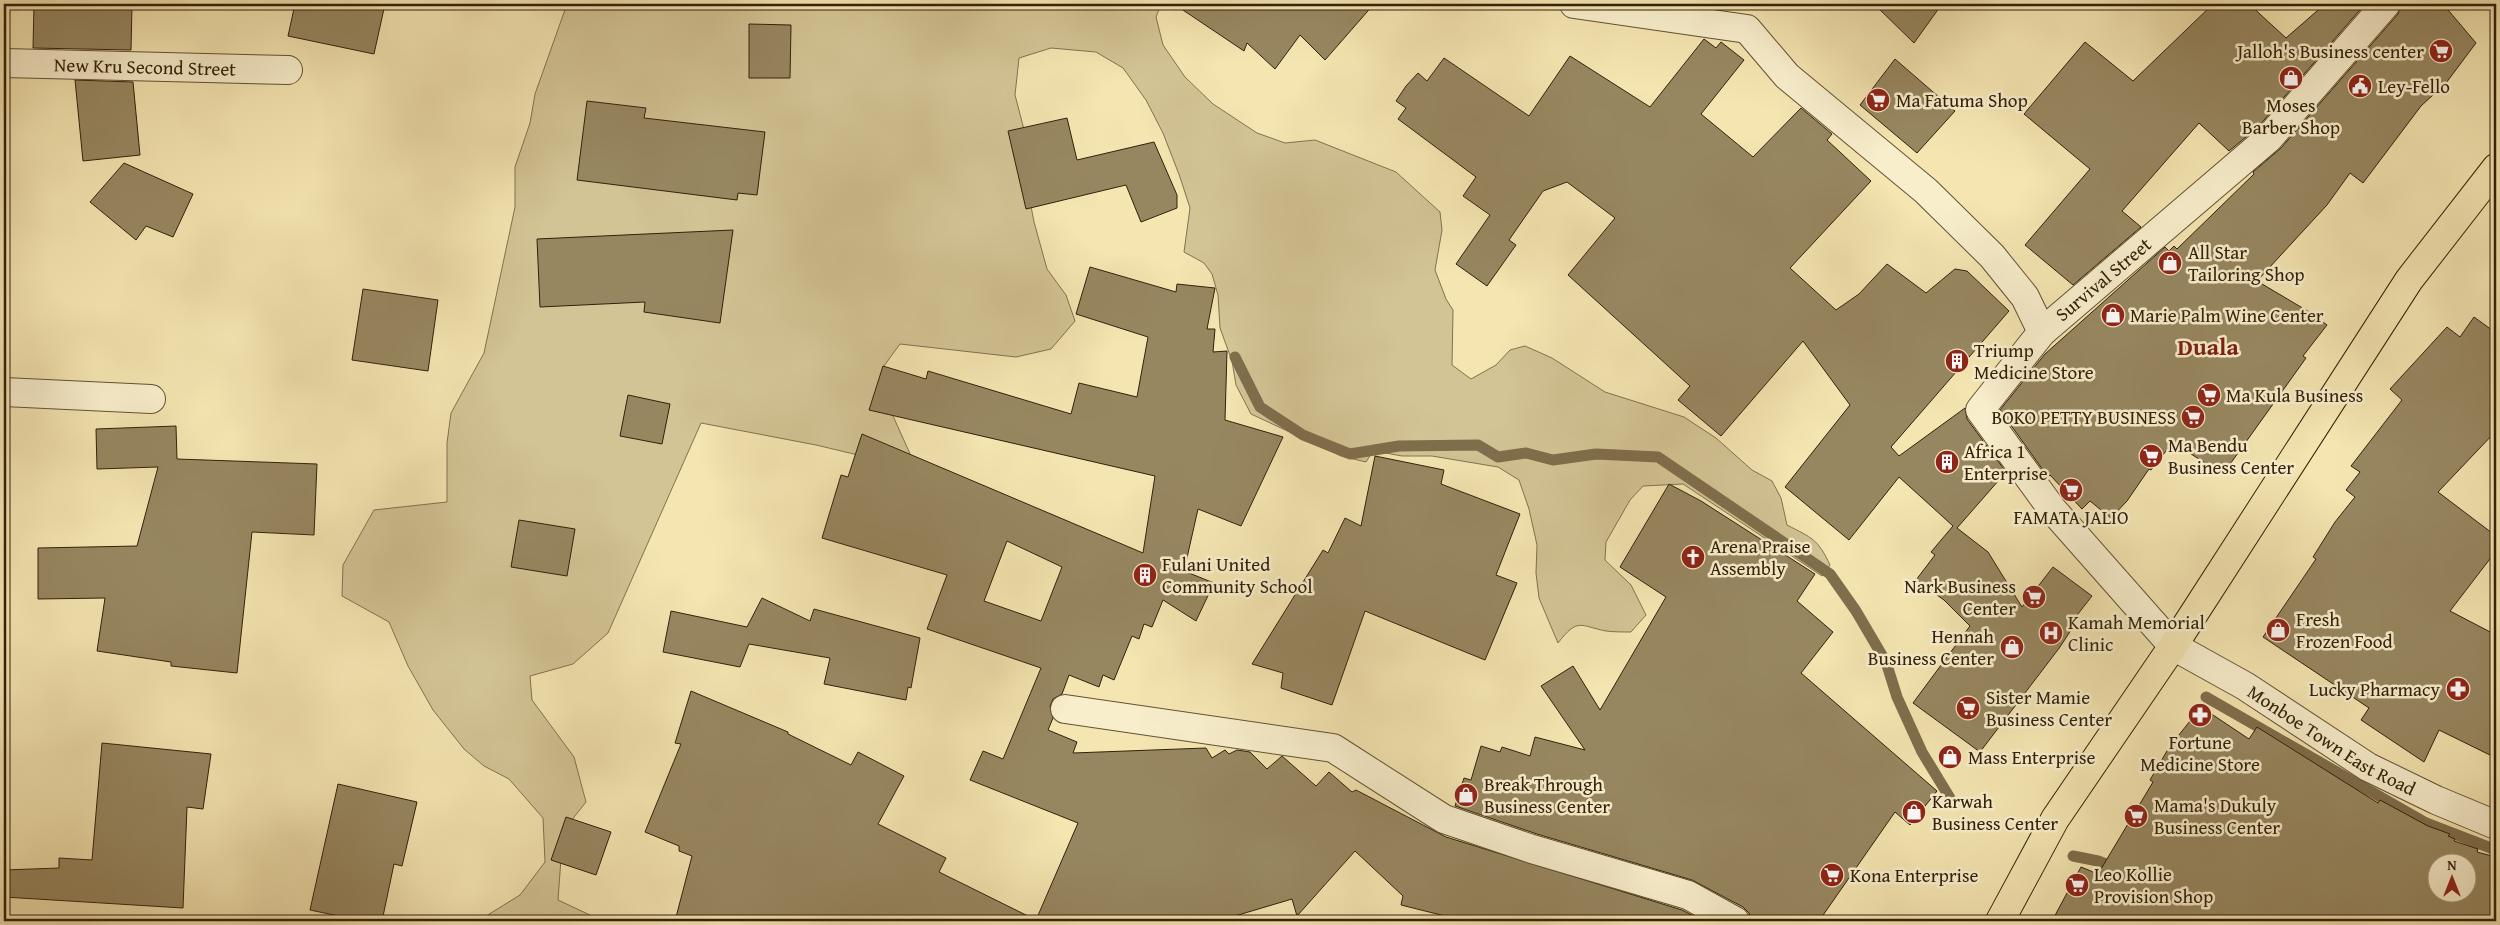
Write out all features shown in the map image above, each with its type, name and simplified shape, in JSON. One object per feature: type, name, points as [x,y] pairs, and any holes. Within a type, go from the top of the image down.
[{"type":"highway","points":[[2000,921],[2055,819],[2173,646],[2409,280],[2496,168]]},
{"type":"street","points":[[1574,4],[1748,29],[1787,76],[1926,190],[1992,256],[2025,297],[2042,332]]},
{"type":"street","name":"Survival Street","points":[[2173,646],[2052,509],[1980,410],[2042,332],[2269,138],[2386,4]]},
{"type":"street","name":"New Kru Second Street","points":[[4,63],[288,70]]},
{"type":"street","points":[[4,392],[151,399]]},
{"type":"street","name":"Monboe Town East Road","points":[[2173,646],[2245,686],[2368,767],[2436,800],[2496,825]]},
{"type":"street","points":[[1066,709],[1334,748],[1444,819],[1532,849],[1688,895],[1735,921]]},
{"type":"shaded area","points":[[567,4],[1161,4],[1156,17],[1163,45],[1185,77],[1213,104],[1257,133],[1285,143],[1315,140],[1396,172],[1440,212],[1442,230],[1435,270],[1446,299],[1453,310],[1452,365],[1471,379],[1496,365],[1510,350],[1525,346],[1552,358],[1605,392],[1684,417],[1716,438],[1752,470],[1772,481],[1781,498],[1787,525],[1803,533],[1818,544],[1830,565],[1822,576],[1683,484],[1643,486],[1630,500],[1606,542],[1605,560],[1631,585],[1646,615],[1631,632],[1606,631],[1580,625],[1570,629],[1558,643],[1539,598],[1536,573],[1537,545],[1529,509],[1519,480],[1498,467],[1432,456],[1402,456],[1380,452],[1371,454],[1366,462],[1341,456],[1251,414],[1236,385],[1232,361],[1220,328],[1218,295],[1212,274],[1204,263],[1184,252],[1190,208],[1163,133],[1146,100],[1123,68],[1096,52],[1051,48],[1019,58],[1015,95],[1027,141],[1026,180],[1034,222],[1047,269],[1066,295],[1075,321],[1051,349],[1016,357],[900,344],[884,366],[884,396],[911,456],[896,464],[816,445],[701,423],[608,633],[573,664],[530,676],[532,700],[574,757],[586,802],[563,831],[558,900],[592,916],[648,916],[654,921],[478,921],[520,895],[545,862],[543,818],[509,779],[484,766],[464,749],[433,710],[408,666],[389,622],[342,596],[343,565],[374,510],[447,502],[447,443],[451,413],[484,353],[515,207],[515,167],[530,123],[535,94]]},
{"type":"building","points":[[34,4],[132,4],[131,50],[33,48]]},
{"type":"building","points":[[295,4],[385,4],[374,54],[288,36]]},
{"type":"building","points":[[1174,4],[1374,4],[1325,60],[1300,35],[1275,69],[1247,43],[1244,51]]},
{"type":"building","points":[[1874,4],[1942,4],[1914,43]]},
{"type":"building","points":[[2213,4],[2249,4],[2286,38],[2325,4],[2365,4],[2258,127],[2229,151],[2199,123],[2122,211],[2141,227],[2073,285],[2025,245],[2090,169],[2024,114],[2085,42],[2133,81]]},
{"type":"building","points":[[2401,4],[2443,4],[2476,43],[2446,83],[2421,106],[2363,183],[2350,173],[2327,205],[2257,281],[2311,313],[2327,325],[2303,356],[2306,358],[2223,474],[2175,444],[2169,453],[2166,451],[2151,470],[2149,469],[2127,501],[2111,518],[2090,501],[2082,509],[2050,475],[2048,477],[2000,410],[2045,354],[2165,247],[2169,251],[2174,246],[2177,249],[2254,174],[2253,172],[2281,148],[2398,14]]},
{"type":"building","points":[[749,24],[791,25],[790,78],[749,78]]},
{"type":"building","points":[[1704,39],[1716,48],[1721,42],[1744,60],[1701,114],[1753,157],[1801,108],[1832,134],[1827,140],[1871,181],[1790,268],[1836,310],[1859,294],[1887,264],[1926,293],[1955,269],[1967,271],[2009,311],[1891,447],[1899,456],[1965,408],[1967,419],[2006,472],[1957,528],[1988,552],[2022,607],[2053,567],[2092,596],[2067,628],[2071,630],[2060,647],[1980,752],[1913,703],[1970,626],[1944,600],[1916,580],[1935,555],[1931,552],[1953,526],[1899,477],[1849,540],[1785,487],[1850,405],[1803,341],[1721,436],[1678,400],[1690,386],[1568,275],[1615,218],[1567,182],[1543,191],[1509,240],[1516,245],[1487,286],[1456,264],[1490,215],[1463,196],[1476,177],[1398,119],[1406,108],[1396,101],[1406,86],[1418,73],[1427,81],[1444,58],[1529,116],[1570,56],[1650,107]]},
{"type":"building","points":[[1895,59],[1955,111],[1917,153],[1860,105]]},
{"type":"building","points":[[75,80],[133,82],[140,155],[83,161]]},
{"type":"building","points":[[587,101],[646,108],[644,118],[765,132],[757,195],[738,193],[737,200],[577,180]]},
{"type":"building","points":[[1067,118],[1077,160],[1154,142],[1177,195],[1177,208],[1141,222],[1126,185],[1026,209],[1008,131]]},
{"type":"building","points":[[124,163],[193,194],[173,237],[146,226],[136,240],[90,202]]},
{"type":"building","points":[[733,230],[720,323],[644,312],[645,302],[540,307],[537,239]]},
{"type":"building","points":[[1090,267],[1176,292],[1177,284],[1215,288],[1207,329],[1215,329],[1213,352],[1227,351],[1225,420],[1283,437],[1241,526],[1198,509],[1184,571],[1214,583],[1196,621],[1163,600],[1152,627],[1144,624],[1139,639],[1132,636],[1114,680],[1103,675],[1099,687],[1069,675],[1062,694],[1053,699],[1050,706],[1053,718],[1048,730],[1077,742],[1073,753],[1206,748],[1212,758],[1225,750],[1229,754],[1237,750],[1250,752],[1267,769],[1282,756],[1316,786],[1329,772],[1352,792],[1356,790],[1446,837],[1682,910],[1703,921],[1465,921],[1401,905],[1403,896],[1355,851],[1297,916],[1292,899],[1218,921],[675,921],[692,856],[679,851],[679,846],[645,832],[681,744],[675,743],[691,691],[788,732],[788,734],[851,765],[858,752],[904,776],[878,824],[946,858],[939,872],[1036,920],[1078,823],[970,780],[983,751],[1003,759],[1041,668],[927,629],[947,575],[822,538],[841,475],[848,477],[862,434],[1143,553],[1155,476],[869,410],[883,366],[926,379],[928,371],[1071,414],[1079,383],[1137,397],[1148,337],[1076,314]],"holes":[[[1007,541],[1062,567],[1041,621],[984,601]]]},
{"type":"building","points":[[363,289],[438,300],[428,371],[352,360]]},
{"type":"building","points":[[2474,317],[2496,333],[2496,431],[2438,492],[2496,536],[2496,551],[2450,611],[2496,635],[2496,758],[2439,730],[2424,762],[2361,720],[2369,708],[2263,637],[2316,559],[2313,557],[2335,522],[2355,497],[2346,490],[2360,472],[2351,466],[2402,400],[2390,389],[2447,327],[2460,337]]},
{"type":"building","points":[[628,395],[670,404],[662,444],[620,436]]},
{"type":"building","points":[[176,426],[177,459],[317,464],[314,535],[252,532],[237,673],[171,666],[171,662],[97,651],[105,598],[38,599],[38,548],[137,546],[158,467],[97,469],[96,429]]},
{"type":"building","points":[[1375,456],[1444,470],[1441,484],[1520,514],[1496,575],[1517,583],[1485,660],[1365,611],[1332,705],[1281,688],[1283,673],[1252,664],[1323,550],[1328,553],[1345,518],[1361,526]]},
{"type":"building","points":[[1669,484],[1701,501],[1815,574],[1797,601],[1833,632],[1801,673],[1937,791],[1910,825],[1895,812],[1819,921],[1751,921],[1749,913],[1743,907],[1692,880],[1537,834],[1455,806],[1464,778],[1471,780],[1481,746],[1500,752],[1502,747],[1530,756],[1535,737],[1585,750],[1541,686],[1573,666],[1600,710],[1666,597],[1620,567]]},
{"type":"building","points":[[519,520],[575,529],[567,576],[511,567]]},
{"type":"building","points":[[762,598],[810,621],[814,609],[920,638],[911,688],[908,687],[906,700],[824,684],[830,658],[749,644],[740,667],[663,652],[671,611],[747,627]]},
{"type":"building","points":[[2201,707],[2249,739],[2257,727],[2378,803],[2380,800],[2428,826],[2450,834],[2448,836],[2455,839],[2454,841],[2478,849],[2477,852],[2428,852],[2428,902],[2478,902],[2478,852],[2496,857],[2496,921],[2052,921],[2081,867],[2098,874],[2153,782],[2150,780],[2174,739]]},
{"type":"building","points":[[102,743],[211,754],[203,809],[187,807],[183,908],[4,897],[4,870],[59,868],[59,858],[92,860]]},
{"type":"building","points":[[338,784],[417,802],[402,866],[394,864],[382,921],[363,921],[310,910]]},
{"type":"building","points":[[566,817],[611,832],[596,875],[551,860]]},
{"type":"waterway","points":[[1235,357],[1260,407],[1303,435],[1350,454],[1399,446],[1478,445],[1498,457],[1526,453],[1553,460],[1596,454],[1658,457],[1830,574],[1856,611],[1886,662],[1897,697],[1922,752],[1950,798]]},
{"type":"waterway","points":[[2206,697],[2426,823],[2496,850]]},
{"type":"waterway","points":[[2073,856],[2098,861],[2119,869]]},
{"type":"place","name":"Jalloh's Business center","points":[[2441,51]]},
{"type":"place","name":"Moses Barber Shop","points":[[2291,78]]},
{"type":"place","name":"Ley-Fello","points":[[2360,86]]},
{"type":"place","name":"Ma Fatuma Shop","points":[[1878,100]]},
{"type":"place","name":"All Star Tailoring Shop","points":[[2170,263]]},
{"type":"place","name":"Marie Palm Wine Center","points":[[2113,315]]},
{"type":"place","name":"Triump Medicine Store","points":[[1957,361]]},
{"type":"place","name":"Ma Kula Business","points":[[2209,395]]},
{"type":"place","name":"BOKO PETTY BUSINESS","points":[[2193,417]]},
{"type":"place","name":"Ma Bendu Business Center","points":[[2151,456]]},
{"type":"place","name":"Africa 1 Enterprise","points":[[1947,462]]},
{"type":"place","name":"FAMATA JALIO","points":[[2071,490]]},
{"type":"place","name":"Arena Praise Assembly","points":[[1693,557]]},
{"type":"place","name":"Fulani United Community School","points":[[1145,575]]},
{"type":"place","name":"Nark Business Center","points":[[2034,597]]},
{"type":"place","name":"Fresh Frozen Food","points":[[2278,630]]},
{"type":"place","name":"Kamah Memorial Clinic","points":[[2051,633]]},
{"type":"place","name":"Hennah Business Center","points":[[2012,647]]},
{"type":"place","name":"Lucky Pharmacy","points":[[2458,689]]},
{"type":"place","name":"Sister Mamie Business Center","points":[[1968,708]]},
{"type":"place","name":"Fortune Medicine Store","points":[[2200,715]]},
{"type":"place","name":"Mass Enterprise","points":[[1950,757]]},
{"type":"place","name":"Break Through Business Center","points":[[1466,795]]},
{"type":"place","name":"Karwah Business Center","points":[[1914,812]]},
{"type":"place","name":"Mama's Dukuly Business Center","points":[[2136,816]]},
{"type":"place","name":"Kona Enterprise","points":[[1832,875]]},
{"type":"place","name":"Leo Kollie Provision Shop","points":[[2077,885]]},
{"type":"district","name":"Duala","points":[[2208,347]]}]
